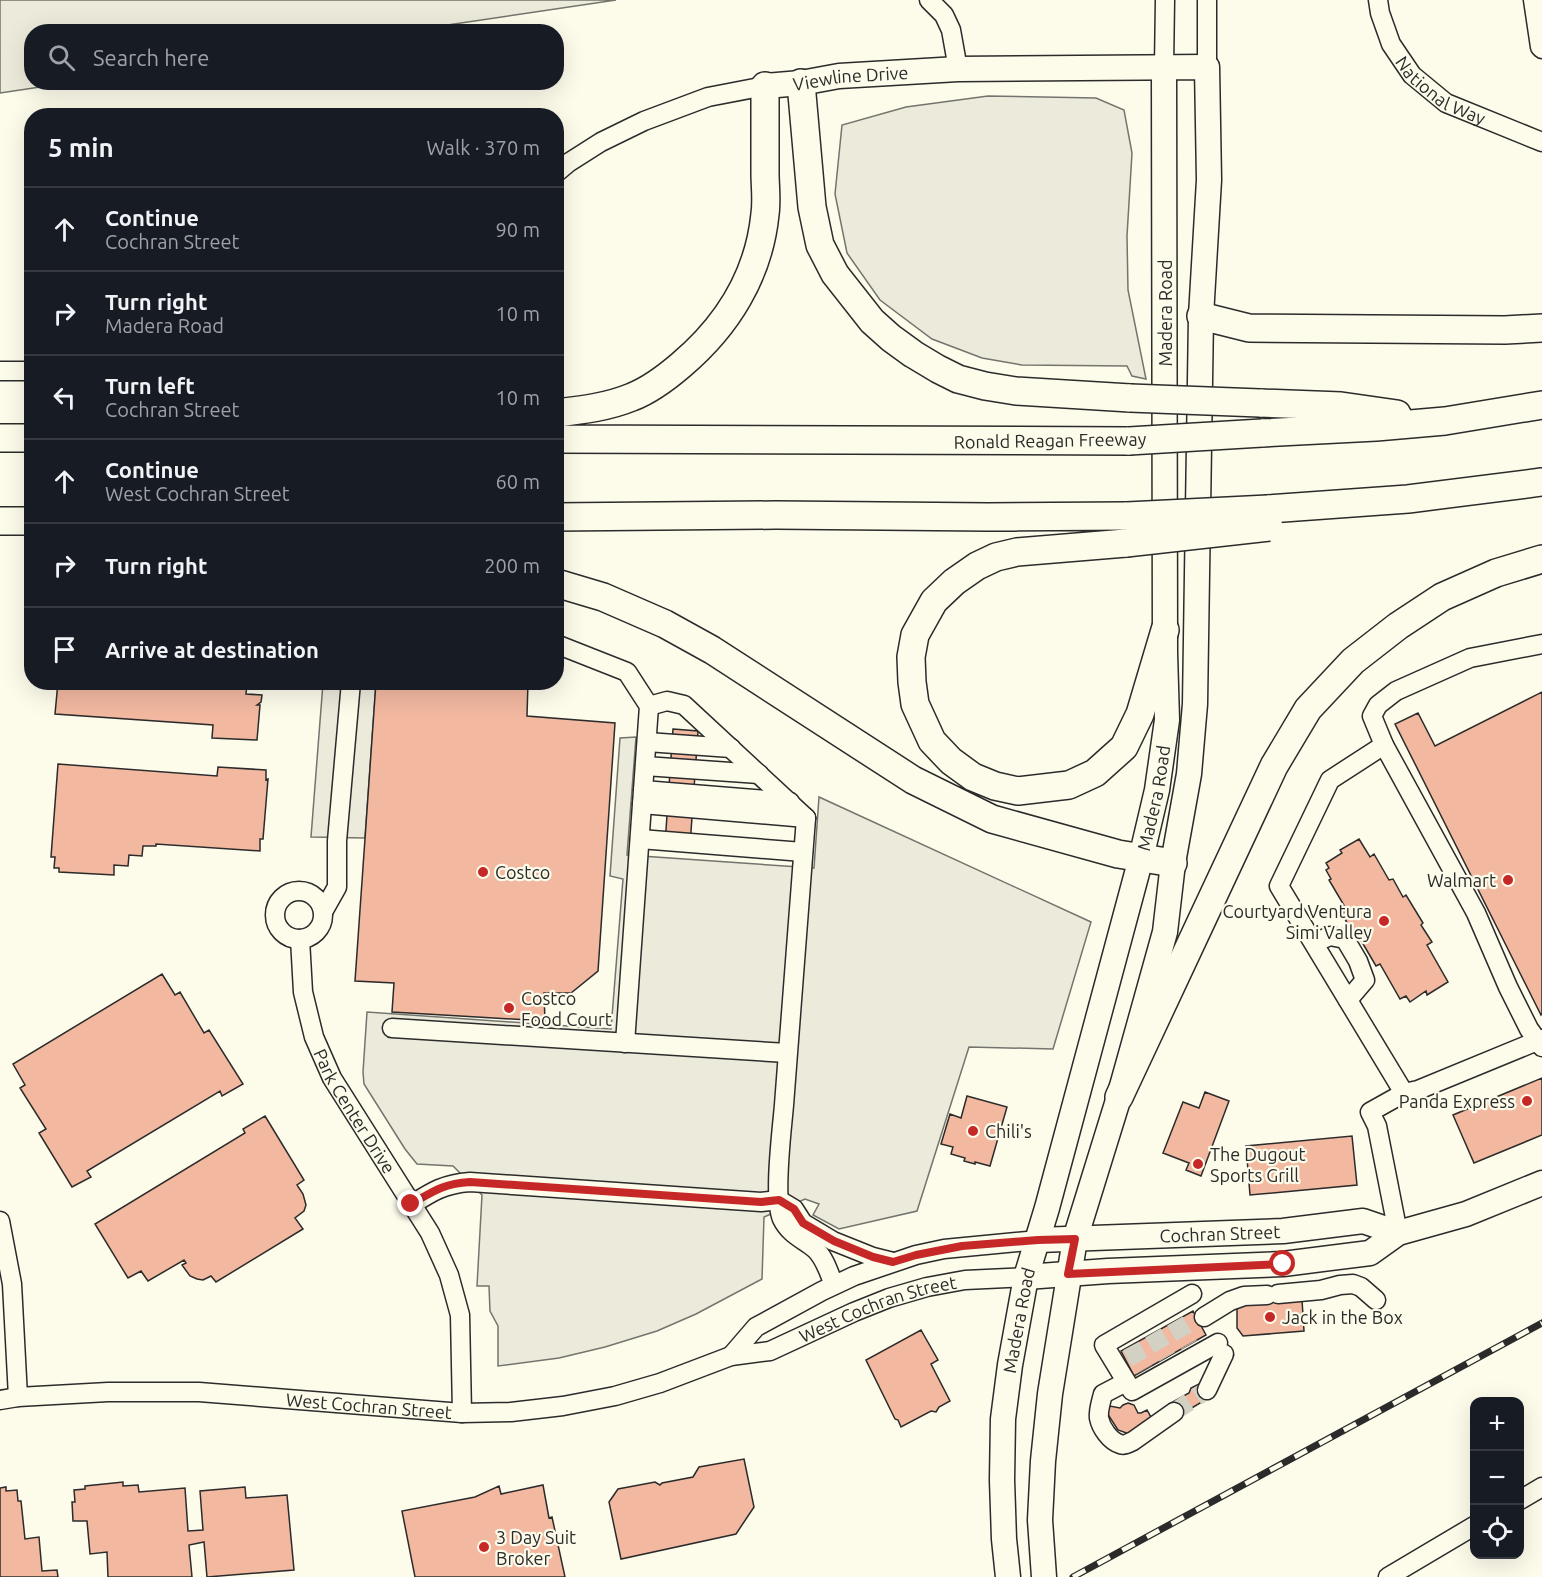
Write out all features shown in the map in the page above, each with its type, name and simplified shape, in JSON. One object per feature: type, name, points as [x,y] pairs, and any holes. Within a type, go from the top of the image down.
[{"type":"highway","points":[[801,83],[812,207],[820,245],[835,274],[872,321],[891,338],[938,369],[958,379],[1016,391],[1341,406],[1445,421]]},
{"type":"highway","points":[[564,412],[598,407],[633,397],[659,382],[694,354],[717,330],[735,306],[761,241],[765,213],[765,86]]},
{"type":"highway","points":[[1201,316],[1249,328],[1505,330],[1542,328]]},
{"type":"highway","name":"Ronald Reagan Freeway","points":[[564,440],[1129,441],[1445,421],[1542,405]]},
{"type":"highway","points":[[0,438],[24,438]]},
{"type":"highway","points":[[564,517],[776,515],[1269,518],[1376,516],[1483,490],[1542,482]]},
{"type":"highway","points":[[1165,630],[1140,714],[1124,747],[1095,773],[1069,785],[1018,791],[995,786],[972,777],[951,761],[933,741],[915,704],[911,657],[915,635],[934,601],[954,582],[977,566],[996,557],[1017,552],[1126,543],[1269,518]]},
{"type":"highway","points":[[0,521],[24,521]]},
{"type":"highway","points":[[1119,1096],[1274,766],[1308,710],[1353,661],[1398,626],[1442,597],[1496,573],[1542,559]]},
{"type":"highway","points":[[564,585],[603,597],[665,624],[712,650],[913,780],[992,819],[1118,854],[1173,863]]},
{"type":"main road","name":"Viewline Drive","points":[[765,86],[801,83],[839,76],[958,69],[1207,67]]},
{"type":"main road","name":"Madera Road","points":[[1044,1577],[1040,1520],[1043,1461],[1050,1394],[1068,1274],[1075,1239],[1119,1096],[1165,932],[1173,863],[1188,774],[1195,704],[1201,316],[1209,180],[1207,67]]},
{"type":"main road","name":"Madera Road","points":[[1008,1577],[1002,1479],[1003,1419],[1026,1277],[1141,858],[1157,790],[1167,720],[1164,68]]},
{"type":"main road","name":"Cochran Street","points":[[1026,1277],[1283,1264],[1370,1253],[1398,1233],[1466,1214],[1542,1183]]},
{"type":"main road","name":"Cochran Street","points":[[1038,1240],[1283,1231],[1363,1221],[1398,1233]]},
{"type":"street","points":[[929,0],[944,15],[951,30],[958,69]]},
{"type":"street","name":"Madera Road","points":[[1164,68],[1165,0]]},
{"type":"street","name":"Madera Road","points":[[1207,0],[1207,67]]},
{"type":"street","name":"National Way","points":[[1378,0],[1391,44],[1412,75],[1446,103],[1542,142]]},
{"type":"street","points":[[1533,0],[1542,49]]},
{"type":"street","name":"Viewline Drive","points":[[564,166],[601,142],[644,121],[708,97],[765,86]]},
{"type":"street","points":[[0,371],[24,372]]},
{"type":"street","points":[[1398,1233],[1377,1126],[1370,1112],[1404,1093],[1418,1090],[1540,1043],[1529,1029],[1476,914],[1384,745],[1371,716],[1378,705],[1396,690],[1470,658],[1542,644]]},
{"type":"street","points":[[564,647],[627,672],[649,706],[625,1043]]},
{"type":"street","points":[[324,910],[337,887],[337,841],[350,690]]},
{"type":"street","points":[[649,706],[667,701],[684,705],[784,796],[804,834],[787,1053],[779,1200],[782,1218],[796,1238],[816,1250],[823,1259],[834,1285]]},
{"type":"street","points":[[644,785],[726,743]]},
{"type":"street","points":[[1384,745],[1330,780],[1279,886],[1404,1093]]},
{"type":"street","points":[[644,785],[754,769]]},
{"type":"street","points":[[644,785],[784,796]]},
{"type":"street","points":[[644,785],[804,834]]},
{"type":"street","points":[[644,785],[804,834]]},
{"type":"street","points":[[300,890],[315,896],[321,902],[324,910],[321,927],[308,938],[292,938],[280,930],[276,923],[275,915],[279,901],[291,891],[300,890]]},
{"type":"street","points":[[1314,943],[1330,936],[1345,939],[1358,961],[1365,980],[1348,1000]]},
{"type":"street","name":"Park Center Drive","points":[[300,939],[303,992],[314,1037],[332,1078],[430,1233],[449,1275],[460,1315],[462,1413]]},
{"type":"street","points":[[392,1028],[787,1053]]},
{"type":"street","points":[[411,1204],[438,1188],[470,1182],[761,1202],[779,1200],[794,1209],[803,1223],[834,1241],[873,1257],[893,1262]]},
{"type":"street","points":[[0,1221],[12,1284],[9,1398]]},
{"type":"street","name":"West Cochran Street","points":[[731,1356],[756,1327],[855,1276],[916,1255],[953,1248],[1038,1240]]},
{"type":"street","name":"West Cochran Street","points":[[9,1398],[108,1392],[199,1392],[462,1413],[511,1412],[563,1406],[615,1396],[660,1383],[731,1356],[770,1351],[889,1298],[966,1280],[1026,1277]]},
{"type":"street","points":[[1204,1317],[1230,1300],[1244,1296],[1321,1290],[1340,1285],[1353,1284],[1361,1287],[1376,1300]]},
{"type":"street","points":[[1192,1294],[1171,1314],[1150,1327],[1127,1340],[1104,1345],[1132,1391],[1147,1375],[1192,1350],[1221,1349],[1207,1390]]},
{"type":"street","points":[[1126,1382],[1103,1395],[1100,1403],[1099,1418],[1103,1429],[1120,1445],[1133,1441],[1174,1412]]},
{"type":"street","points":[[1524,1498],[1542,1487]]},
{"type":"street","points":[[1389,1577],[1470,1528]]},
{"type":"shaded area","points":[[0,0],[616,0],[454,24],[24,24],[24,89],[0,93]]},
{"type":"shaded area","points":[[988,96],[1096,98],[1124,110],[1132,153],[1127,236],[1128,290],[1146,379],[1132,376],[1127,366],[1022,365],[982,358],[932,339],[880,300],[847,253],[835,194],[842,125],[906,107]]},
{"type":"shaded area","points":[[322,690],[376,690],[365,838],[311,837]]},
{"type":"shaded area","points":[[636,737],[627,855],[814,868],[819,797],[1091,922],[1053,1049],[969,1047],[917,1211],[839,1229],[813,1215],[819,1204],[805,1199],[764,1217],[762,1279],[696,1314],[657,1331],[559,1358],[498,1366],[498,1326],[490,1311],[489,1286],[477,1286],[482,1195],[453,1166],[417,1164],[364,1084],[367,1012],[611,1029],[623,879],[610,876],[620,738]]},
{"type":"building","points":[[57,690],[246,690],[246,694],[262,695],[261,702],[257,705],[260,705],[257,740],[212,738],[213,725],[55,714]]},
{"type":"building","name":"Costco","points":[[375,690],[528,690],[527,716],[615,723],[598,971],[571,993],[544,993],[545,1021],[392,1012],[394,983],[355,981]]},
{"type":"building","name":"Walmart","points":[[1542,692],[1541,1015],[1395,724],[1418,713],[1435,746]]},
{"type":"building","points":[[673,729],[698,731],[690,846],[665,844]]},
{"type":"building","points":[[58,764],[217,776],[218,767],[266,770],[266,780],[268,779],[260,851],[156,844],[156,846],[143,846],[142,856],[129,855],[128,866],[114,865],[114,875],[59,872],[59,868],[54,868],[55,857],[51,857]]},
{"type":"building","name":"Courtyard Ventura Simi Valley","points":[[1359,839],[1370,857],[1374,854],[1389,880],[1393,879],[1403,897],[1406,895],[1423,923],[1421,925],[1432,942],[1427,945],[1448,982],[1427,995],[1426,991],[1410,1002],[1406,996],[1400,999],[1380,964],[1376,966],[1359,937],[1356,938],[1342,914],[1344,912],[1342,909],[1345,907],[1329,880],[1331,879],[1326,870],[1329,868],[1326,863],[1342,853],[1340,850]]},
{"type":"building","points":[[162,974],[175,995],[180,992],[204,1033],[209,1030],[243,1084],[222,1096],[220,1091],[87,1171],[91,1177],[72,1187],[39,1133],[46,1129],[20,1088],[25,1085],[13,1064]]},
{"type":"building","points":[[1542,1078],[1542,1135],[1474,1163],[1453,1115]]},
{"type":"building","points":[[1205,1092],[1229,1101],[1201,1176],[1186,1170],[1189,1163],[1163,1153],[1183,1102],[1199,1108]]},
{"type":"building","name":"Chili's","points":[[967,1096],[1007,1107],[990,1166],[964,1161],[965,1158],[951,1154],[953,1147],[941,1144],[950,1114],[961,1118]]},
{"type":"building","points":[[265,1116],[304,1180],[297,1185],[306,1205],[304,1211],[295,1218],[303,1229],[216,1282],[211,1276],[203,1280],[190,1276],[182,1265],[186,1263],[184,1260],[148,1281],[141,1271],[128,1278],[95,1224],[245,1133],[243,1129]]},
{"type":"building","points":[[1352,1136],[1357,1185],[1250,1195],[1246,1146]]},
{"type":"building","name":"Jack in the Box","points":[[1302,1300],[1304,1331],[1243,1336],[1237,1328],[1237,1305]]},
{"type":"building","points":[[1193,1311],[1206,1335],[1134,1376],[1121,1351]]},
{"type":"building","points":[[921,1330],[938,1360],[931,1364],[950,1401],[939,1407],[936,1412],[931,1411],[901,1427],[866,1360]]},
{"type":"building","points":[[1199,1384],[1203,1385],[1210,1397],[1177,1417],[1169,1404],[1189,1393],[1191,1388]]},
{"type":"building","points":[[1128,1403],[1134,1405],[1138,1413],[1147,1410],[1152,1419],[1129,1434],[1118,1430],[1107,1413],[1110,1406],[1120,1408]]},
{"type":"building","points":[[744,1459],[754,1507],[736,1534],[621,1559],[609,1502],[618,1489],[655,1482],[660,1485],[693,1477],[699,1467]]},
{"type":"building","points":[[123,1482],[123,1486],[138,1485],[139,1492],[185,1488],[188,1531],[203,1530],[200,1491],[245,1487],[246,1498],[287,1495],[294,1570],[207,1577],[204,1542],[189,1545],[192,1577],[108,1577],[107,1552],[90,1554],[87,1521],[73,1521],[72,1502],[75,1502],[74,1490],[85,1489],[85,1486]]},
{"type":"building","name":"3 Day Suit Broker","points":[[543,1485],[549,1518],[552,1517],[565,1577],[415,1577],[402,1511],[475,1497],[499,1486],[501,1494]]},
{"type":"building","points":[[6,1487],[6,1491],[17,1490],[18,1501],[21,1501],[25,1539],[39,1537],[42,1571],[57,1570],[58,1577],[0,1577],[0,1488]]},
{"type":"tunnel","points":[[1175,1321],[1189,1345]]},
{"type":"tunnel","points":[[1153,1333],[1167,1357]]},
{"type":"tunnel","points":[[1131,1346],[1144,1370]]},
{"type":"tunnel","points":[[1174,1412],[1207,1390]]},
{"type":"railway","points":[[1073,1577],[1542,1323]]},
{"type":"place","name":"Costco","points":[[483,872]]},
{"type":"place","name":"Walmart","points":[[1508,880]]},
{"type":"place","name":"Courtyard Ventura Simi Valley","points":[[1384,921]]},
{"type":"place","name":"Costco Food Court","points":[[509,1008]]},
{"type":"place","name":"Panda Express","points":[[1527,1101]]},
{"type":"place","name":"Chili's","points":[[973,1131]]},
{"type":"place","name":"The Dugout Sports Grill","points":[[1198,1164]]},
{"type":"place","name":"Jack in the Box","points":[[1270,1317]]},
{"type":"place","name":"3 Day Suit Broker","points":[[484,1547]]},
{"type":"route","points":[[411,1204],[438,1188],[470,1182],[761,1202],[779,1200],[794,1209],[803,1223],[834,1241],[873,1257],[893,1262],[962,1246],[1075,1239],[1068,1274],[1283,1264]]}]
